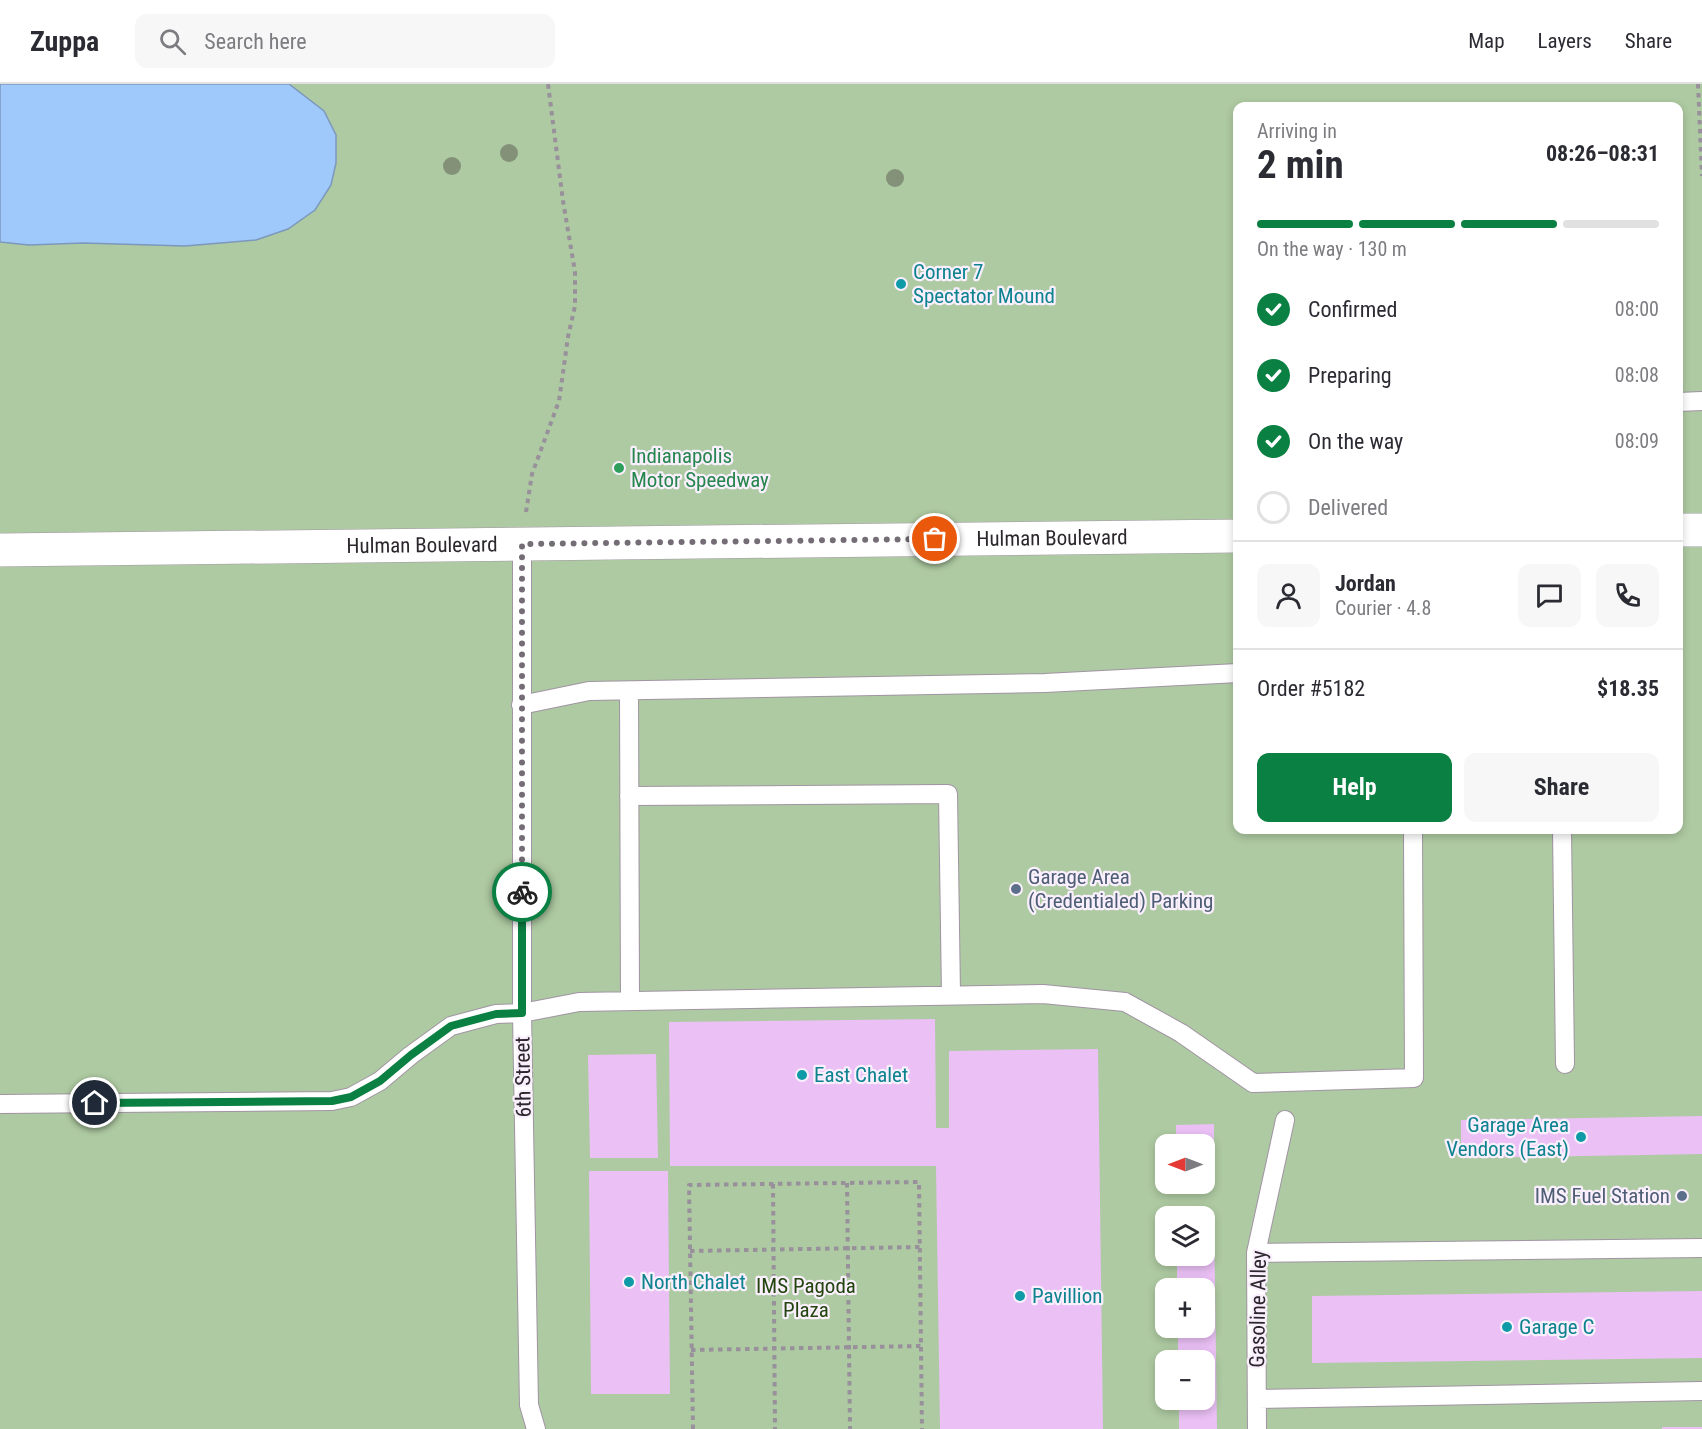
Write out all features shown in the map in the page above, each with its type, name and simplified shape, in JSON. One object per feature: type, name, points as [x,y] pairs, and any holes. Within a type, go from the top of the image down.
[{"type":"street","points":[[1683,531],[1702,530]]},
{"type":"street","name":"Hulman Boulevard","points":[[0,549],[1233,536]]},
{"type":"lane","points":[[1683,402],[1702,401]]},
{"type":"lane","name":"6th Street","points":[[522,544],[522,1013],[529,1405],[536,1429]]},
{"type":"lane","points":[[521,705],[589,691],[1045,683],[1233,672]]},
{"type":"lane","points":[[629,691],[630,1001]]},
{"type":"lane","points":[[629,796],[948,794],[951,995]]},
{"type":"lane","points":[[0,1104],[332,1101],[351,1097],[380,1081],[451,1026],[496,1014],[522,1013],[579,1002],[951,995],[1043,994],[1125,1002],[1181,1033],[1253,1083],[1414,1078],[1413,834]]},
{"type":"lane","points":[[1562,834],[1565,1064]]},
{"type":"lane","name":"Gasoline Alley","points":[[1257,1429],[1256,1253],[1285,1120]]},
{"type":"lane","points":[[1256,1253],[1702,1248]]},
{"type":"lane","points":[[1257,1399],[1702,1391]]},
{"type":"path","points":[[522,544],[532,474],[559,401],[575,306],[575,272],[548,84]]},
{"type":"path","points":[[1698,84],[1702,176]]},
{"type":"path","points":[[693,1429],[689,1185],[919,1182],[922,1429]]},
{"type":"path","points":[[773,1184],[775,1429]]},
{"type":"path","points":[[847,1184],[850,1429]]},
{"type":"path","points":[[690,1251],[920,1247]]},
{"type":"path","points":[[691,1350],[921,1346]]},
{"type":"green space","name":"Indianapolis Motor Speedway","points":[[0,84],[1702,84],[1702,1429],[0,1429]]},
{"type":"water","points":[[0,84],[289,84],[324,111],[336,135],[336,163],[331,185],[315,210],[288,229],[256,240],[185,246],[83,243],[29,245],[0,242]]},
{"type":"building","name":"Pavillion","points":[[935,1019],[936,1128],[949,1128],[949,1051],[1098,1049],[1103,1429],[940,1429],[936,1166],[670,1166],[669,1022]]},
{"type":"building","points":[[656,1054],[658,1158],[590,1158],[588,1055]]},
{"type":"building","name":"Garage Area Vendors (East)","points":[[1702,1116],[1702,1154],[1461,1158],[1461,1120]]},
{"type":"building","points":[[1214,1124],[1214,1134],[1176,1134],[1176,1125]]},
{"type":"building","name":"North Chalet","points":[[589,1171],[668,1171],[670,1394],[591,1394]]},
{"type":"building","points":[[1177,1266],[1215,1266],[1215,1278],[1177,1278]]},
{"type":"building","points":[[1215,1284],[1217,1429],[1179,1429],[1179,1410],[1215,1410],[1215,1350],[1178,1350],[1178,1338],[1215,1338]]},
{"type":"building","name":"Garage C","points":[[1702,1291],[1702,1358],[1312,1363],[1312,1296]]},
{"type":"building","points":[[1662,1427],[1702,1427],[1702,1429],[1662,1429]]},
{"type":"way so far","points":[[522,892],[522,544],[935,539]]},
{"type":"place","name":"Corner 7 Spectator Mound","points":[[901,284]]},
{"type":"place","name":"Indianapolis Motor Speedway","points":[[619,468]]},
{"type":"place","name":"Garage Area (Credentialed) Parking","points":[[1016,889]]},
{"type":"place","name":"East Chalet","points":[[802,1075]]},
{"type":"place","name":"Garage Area Vendors (East)","points":[[1581,1137]]},
{"type":"place","name":"IMS Fuel Station","points":[[1682,1196]]},
{"type":"place","name":"North Chalet","points":[[629,1282]]},
{"type":"place","name":"Pavillion","points":[[1020,1296]]},
{"type":"place","name":"Garage C","points":[[1507,1327]]},
{"type":"route","points":[[95,1103],[332,1101],[351,1097],[380,1081],[451,1026],[496,1014],[522,1013],[522,892]]},
{"type":"park label","name":"IMS Pagoda Plaza","points":[[806,1298]]}]
